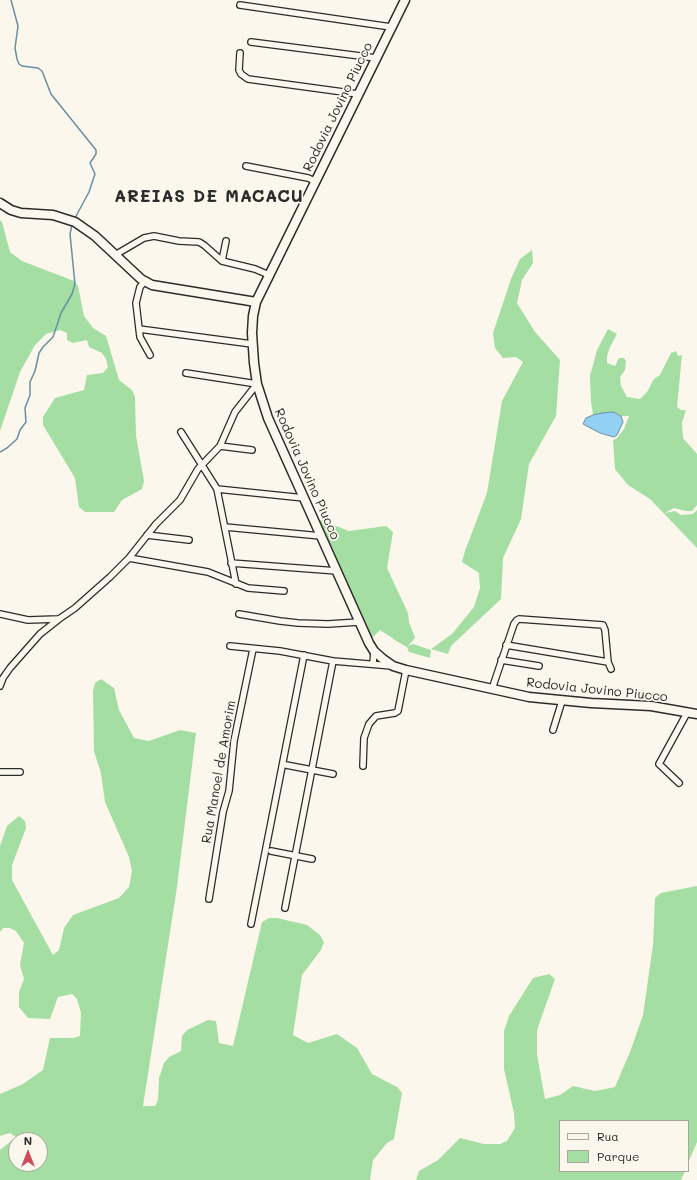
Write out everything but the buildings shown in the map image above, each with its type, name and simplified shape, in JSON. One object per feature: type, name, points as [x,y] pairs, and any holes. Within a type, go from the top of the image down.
[{"type":"main road","name":"Rodovia Jovino Piucco","points":[[405,0],[256,302],[253,316],[252,344],[257,384],[270,423],[369,643],[374,651],[393,666],[530,697],[562,701],[644,706],[697,714]]},
{"type":"main road","points":[[0,203],[11,210],[21,213],[53,215],[75,222],[95,236],[144,282],[158,287],[256,302]]},
{"type":"main road","points":[[238,299],[248,308],[253,316]]},
{"type":"street","points":[[240,5],[391,27]]},
{"type":"street","points":[[251,42],[376,58]]},
{"type":"street","points":[[240,54],[241,74],[248,79],[358,94]]},
{"type":"street","points":[[246,166],[308,178],[315,181]]},
{"type":"street","points":[[115,255],[144,238],[154,236],[179,241],[199,242],[222,261],[269,275]]},
{"type":"street","points":[[222,261],[226,241]]},
{"type":"street","points":[[144,282],[140,287],[136,299],[140,337],[150,355]]},
{"type":"street","points":[[139,329],[252,344]]},
{"type":"street","points":[[186,374],[257,384]]},
{"type":"street","points":[[0,686],[3,678],[10,668],[40,634],[75,608],[129,558],[147,535],[180,500],[193,476],[220,446],[234,412],[257,384]]},
{"type":"street","points":[[181,432],[217,489],[236,584]]},
{"type":"street","points":[[220,446],[252,450]]},
{"type":"street","points":[[217,489],[304,498]]},
{"type":"street","points":[[224,527],[321,536]]},
{"type":"street","points":[[147,535],[189,540]]},
{"type":"street","points":[[129,558],[208,572],[248,588],[284,591]]},
{"type":"street","points":[[231,563],[337,571]]},
{"type":"street","points":[[0,614],[28,620],[59,619]]},
{"type":"street","points":[[239,614],[280,622],[328,624],[360,622]]},
{"type":"street","points":[[492,689],[514,624],[517,620],[522,619],[603,625],[605,630],[608,662],[611,669]]},
{"type":"street","points":[[506,645],[608,662]]},
{"type":"street","points":[[230,646],[280,651],[333,660],[393,666]]},
{"type":"street","name":"Rua Manoel de Amorim","points":[[209,899],[222,812],[229,791],[234,741],[253,649]]},
{"type":"street","points":[[373,664],[374,651]]},
{"type":"street","points":[[251,924],[304,655]]},
{"type":"street","points":[[285,908],[333,660]]},
{"type":"street","points":[[501,660],[539,666]]},
{"type":"street","points":[[363,766],[364,738],[369,724],[376,716],[395,713],[398,711],[406,670]]},
{"type":"street","points":[[553,730],[562,701]]},
{"type":"street","points":[[679,783],[659,764],[687,713]]},
{"type":"street","points":[[286,765],[333,774]]},
{"type":"street","points":[[0,772],[20,772]]},
{"type":"street","points":[[272,851],[312,859]]},
{"type":"green space","points":[[0,220],[2,222],[10,252],[22,261],[74,281],[78,286],[84,316],[93,328],[106,336],[119,380],[132,390],[135,397],[136,436],[144,481],[142,489],[122,500],[114,512],[85,512],[79,507],[75,478],[43,425],[43,417],[55,398],[84,390],[87,375],[103,373],[108,367],[106,359],[102,353],[89,347],[87,340],[73,343],[67,340],[67,333],[60,330],[46,334],[35,345],[20,372],[0,431]]},
{"type":"green space","points":[[532,250],[533,263],[522,280],[517,303],[535,332],[560,360],[556,416],[529,464],[521,519],[503,558],[501,599],[451,646],[448,654],[431,649],[452,634],[474,607],[480,588],[479,573],[462,562],[487,493],[502,401],[523,362],[516,357],[503,358],[495,348],[493,333],[511,279],[520,259]]},
{"type":"green space","points":[[608,329],[617,334],[610,347],[607,356],[607,363],[615,366],[619,358],[624,358],[626,361],[625,370],[620,377],[621,386],[627,397],[640,399],[647,392],[654,379],[660,375],[671,353],[676,351],[678,356],[682,355],[677,407],[681,410],[686,410],[682,423],[683,438],[697,454],[697,505],[692,511],[674,508],[665,513],[675,511],[681,515],[693,514],[697,510],[697,548],[650,499],[628,485],[615,469],[613,440],[617,438],[624,429],[629,416],[621,416],[613,412],[593,415],[590,376],[597,350]]},
{"type":"green space","points":[[318,519],[349,531],[386,526],[393,532],[387,568],[408,613],[409,622],[415,638],[408,646],[413,644],[431,650],[430,658],[409,652],[407,647],[380,630],[372,638]]},
{"type":"green space","points":[[101,679],[114,688],[119,710],[134,738],[149,741],[180,730],[196,733],[177,887],[143,1106],[155,1106],[158,1100],[159,1078],[164,1063],[169,1057],[181,1051],[182,1036],[187,1030],[208,1020],[216,1021],[219,1043],[233,1046],[262,922],[269,918],[277,918],[307,925],[320,935],[324,942],[321,950],[302,975],[293,1035],[308,1043],[337,1034],[357,1048],[372,1074],[397,1087],[402,1093],[394,1139],[387,1143],[373,1160],[370,1180],[0,1180],[0,1150],[8,1144],[8,1172],[48,1172],[48,1132],[8,1132],[8,1134],[0,1136],[0,1094],[23,1084],[43,1070],[50,1038],[73,1038],[80,1036],[81,1013],[77,999],[72,994],[58,997],[50,1019],[28,1018],[19,1007],[19,992],[24,979],[20,965],[24,943],[16,931],[10,928],[3,928],[0,932],[0,846],[7,826],[19,816],[25,821],[26,828],[12,865],[12,880],[53,955],[59,950],[64,928],[73,915],[119,898],[129,887],[132,871],[129,857],[105,802],[101,773],[94,751],[93,691],[95,683]]},
{"type":"green space","points":[[697,886],[697,1142],[689,1161],[689,1120],[559,1120],[559,1172],[685,1172],[681,1180],[416,1180],[419,1171],[438,1160],[460,1138],[484,1144],[500,1144],[507,1141],[515,1128],[514,1113],[504,1069],[504,1031],[509,1016],[533,978],[549,974],[555,979],[537,1030],[537,1055],[545,1099],[560,1095],[573,1086],[595,1091],[615,1087],[630,1052],[643,1015],[653,945],[655,898],[661,893]]},
{"type":"water","points":[[613,412],[621,416],[623,422],[617,435],[614,437],[600,433],[583,424],[586,418],[593,415]]},
{"type":"waterway","points":[[11,0],[18,26],[15,48],[19,64],[22,66],[38,68],[42,71],[51,94],[96,150],[96,154],[90,163],[95,174],[89,192],[75,218]]},
{"type":"waterway","points":[[0,452],[17,439],[20,430],[26,422],[25,408],[30,395],[30,382],[35,371],[39,353],[53,337],[61,313],[72,294],[75,284],[70,234],[72,225]]},
{"type":"district","name":"AREIAS DE MACACU","points":[[209,197]]}]
